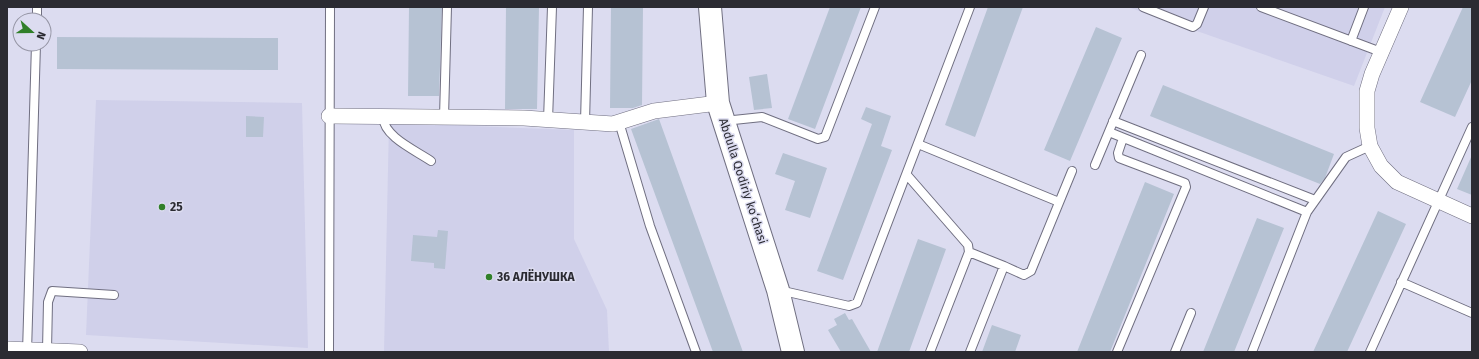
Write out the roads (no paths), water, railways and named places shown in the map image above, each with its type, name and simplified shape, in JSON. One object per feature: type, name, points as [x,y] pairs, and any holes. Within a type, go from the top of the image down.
[{"type":"street","name":"Abdulla Qodiriy koʻchasi","points":[[710,7],[720,112],[778,290],[792,352]]},
{"type":"street","points":[[1401,7],[1372,74],[1367,91],[1366,122],[1370,146],[1381,166],[1397,182],[1472,216]]},
{"type":"street","points":[[329,116],[444,117],[548,120],[613,124],[654,111],[720,112]]},
{"type":"street","points":[[7,349],[80,352]]},
{"type":"lane","points":[[329,352],[330,7]]},
{"type":"lane","points":[[444,117],[447,7]]},
{"type":"lane","points":[[548,120],[552,7]]},
{"type":"lane","points":[[585,122],[588,7]]},
{"type":"lane","points":[[720,112],[762,117],[818,138],[825,137],[875,7]]},
{"type":"lane","points":[[778,290],[849,306],[857,303],[970,7]]},
{"type":"lane","points":[[1143,7],[1193,27],[1197,24],[1204,7]]},
{"type":"lane","points":[[1261,7],[1381,52]]},
{"type":"lane","points":[[1351,41],[1364,7]]},
{"type":"lane","points":[[27,350],[36,52]]},
{"type":"lane","points":[[1095,166],[1141,54]]},
{"type":"lane","points":[[383,117],[383,125],[392,135],[431,161]]},
{"type":"lane","points":[[1113,121],[1315,200]]},
{"type":"lane","points":[[619,122],[650,226],[696,352]]},
{"type":"lane","points":[[1370,352],[1472,127]]},
{"type":"lane","points":[[1109,132],[1306,212]]},
{"type":"lane","points":[[1117,352],[1186,187],[1185,183],[1119,158],[1118,153],[1123,138]]},
{"type":"lane","points":[[918,144],[1060,202]]},
{"type":"lane","points":[[1252,352],[1306,212],[1346,157],[1370,146]]},
{"type":"lane","points":[[969,252],[1024,275],[1031,271],[1072,171]]},
{"type":"lane","points":[[907,175],[968,245],[969,252],[930,352]]},
{"type":"lane","points":[[970,352],[1004,266]]},
{"type":"lane","points":[[1401,282],[1472,313]]},
{"type":"lane","points":[[47,350],[48,302],[52,291],[114,294]]},
{"type":"lane","points":[[1175,352],[1191,314]]},
{"type":"place","name":"25","points":[[162,207]]},
{"type":"place","name":"36 АЛЁНУШКА","points":[[489,277]]}]
